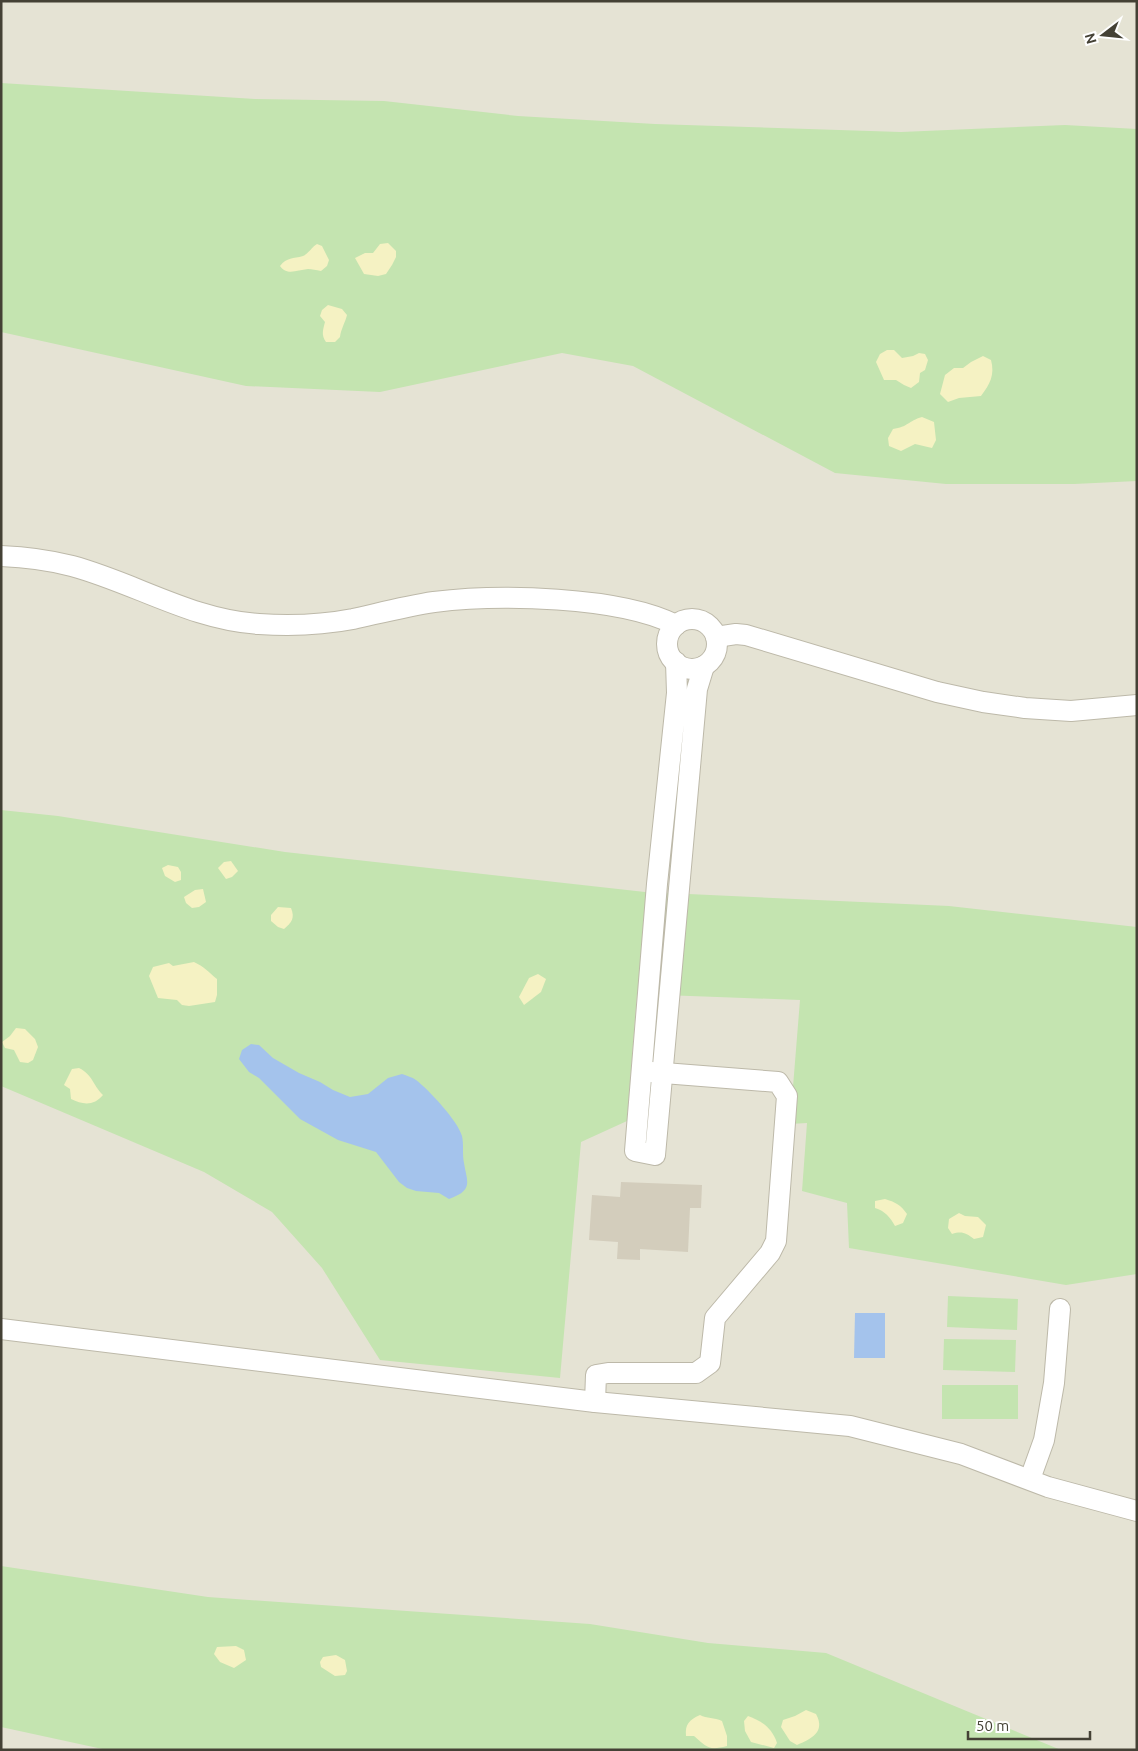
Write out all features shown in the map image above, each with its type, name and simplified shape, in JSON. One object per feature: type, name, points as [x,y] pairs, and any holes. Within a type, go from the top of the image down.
[{"type":"street","points":[[1,556],[25,557],[72,566],[210,616],[257,624],[301,625],[324,623],[435,602],[504,598],[611,606],[650,614],[676,625]]},
{"type":"street","points":[[689,619],[696,619],[709,625],[716,637],[717,644],[714,657],[704,666],[692,669],[681,666],[671,657],[668,644],[672,630],[676,625],[689,619]]},
{"type":"street","points":[[716,637],[746,634],[937,692],[983,702],[1025,708],[1071,711],[1137,705]]},
{"type":"street","points":[[676,662],[677,693],[657,884],[635,1151],[655,1155],[697,689],[704,666]]},
{"type":"street","points":[[657,884],[679,886]]},
{"type":"street","points":[[595,1402],[596,1375],[608,1373],[696,1373],[710,1363],[715,1318],[770,1253],[776,1241],[787,1096],[778,1082],[641,1071]]},
{"type":"street","points":[[1030,1479],[1044,1440],[1054,1383],[1060,1309]]},
{"type":"street","points":[[1,1328],[595,1402],[850,1426],[961,1454],[1048,1487],[1137,1511]]},
{"type":"shaded area","points":[[1,1],[1137,1],[1137,1750],[1,1750]]},
{"type":"green space","points":[[1,83],[255,99],[384,101],[518,116],[655,124],[901,132],[1065,125],[1137,129],[1137,481],[1074,484],[946,484],[835,473],[633,366],[562,353],[380,392],[246,386],[1,332]]},
{"type":"green space","points":[[1,810],[58,816],[285,852],[645,892],[949,906],[1137,927],[1137,1274],[1066,1285],[849,1248],[847,1203],[802,1191],[807,1123],[790,1124],[800,1000],[637,994],[627,1121],[581,1142],[560,1378],[380,1360],[322,1268],[272,1212],[204,1172],[1,1086]]},
{"type":"green space","points":[[948,1296],[1018,1299],[1017,1330],[947,1327]]},
{"type":"green space","points":[[944,1339],[1016,1340],[1015,1372],[943,1370]]},
{"type":"green space","points":[[942,1385],[1018,1385],[1018,1419],[942,1419]]},
{"type":"green space","points":[[1,1566],[208,1597],[590,1624],[708,1643],[826,1653],[1061,1750],[107,1750],[1,1727]]},
{"type":"sand","points":[[388,243],[396,251],[396,257],[386,274],[378,276],[364,274],[355,258],[365,253],[373,253],[380,244]]},
{"type":"sand","points":[[317,244],[322,246],[329,260],[327,266],[321,271],[308,269],[289,272],[280,266],[288,260],[305,255]]},
{"type":"sand","points":[[328,305],[342,309],[347,315],[340,337],[335,342],[326,342],[323,335],[325,322],[320,316],[322,310]]},
{"type":"sand","points":[[887,350],[894,350],[902,358],[919,353],[925,354],[928,360],[925,370],[920,373],[919,382],[911,388],[896,380],[884,380],[876,362],[880,354]]},
{"type":"sand","points":[[983,356],[991,360],[992,375],[981,396],[959,398],[948,402],[940,394],[945,375],[954,368],[963,368]]},
{"type":"sand","points":[[922,417],[934,422],[936,440],[932,448],[915,444],[901,451],[889,446],[888,438],[893,429],[902,427]]},
{"type":"sand","points":[[231,861],[238,871],[232,877],[226,879],[218,868],[224,862]]},
{"type":"sand","points":[[168,865],[178,867],[181,872],[181,880],[175,882],[165,876],[162,868]]},
{"type":"sand","points":[[203,889],[206,902],[199,907],[192,908],[186,903],[184,897],[195,890]]},
{"type":"sand","points":[[278,907],[291,908],[292,911],[292,920],[284,929],[271,921],[271,915]]},
{"type":"sand","points":[[194,962],[217,979],[215,1002],[189,1006],[182,1005],[177,1000],[158,998],[149,976],[153,967],[169,963],[173,966]]},
{"type":"sand","points":[[538,974],[546,979],[541,992],[524,1005],[519,997],[529,978]]},
{"type":"sand","points":[[16,1028],[25,1029],[35,1039],[38,1047],[33,1060],[28,1063],[20,1062],[14,1050],[5,1048],[2,1042]]},
{"type":"sand","points":[[79,1068],[90,1077],[103,1095],[100,1099],[92,1103],[84,1103],[71,1099],[70,1089],[64,1085],[72,1069]]},
{"type":"sand","points":[[885,1199],[898,1204],[905,1211],[907,1214],[903,1223],[895,1226],[887,1215],[875,1208],[875,1201]]},
{"type":"sand","points":[[959,1213],[965,1216],[978,1217],[986,1225],[983,1237],[974,1239],[964,1233],[952,1234],[948,1228],[949,1219]]},
{"type":"sand","points":[[236,1646],[244,1650],[246,1660],[234,1668],[220,1662],[214,1654],[217,1647]]},
{"type":"sand","points":[[336,1655],[345,1660],[347,1671],[345,1675],[335,1676],[321,1667],[320,1662],[323,1657]]},
{"type":"sand","points":[[806,1710],[816,1714],[819,1720],[818,1730],[812,1737],[797,1745],[790,1741],[781,1727],[783,1720]]},
{"type":"sand","points":[[700,1715],[722,1721],[727,1736],[727,1746],[712,1748],[694,1736],[686,1736],[686,1728],[689,1723]]},
{"type":"sand","points":[[748,1716],[758,1720],[769,1729],[777,1743],[774,1748],[751,1742],[745,1731],[744,1721]]},
{"type":"water","points":[[251,1044],[259,1045],[273,1058],[299,1073],[350,1097],[368,1094],[388,1078],[402,1074],[416,1080],[442,1106],[455,1122],[462,1136],[463,1160],[467,1180],[466,1189],[449,1199],[439,1193],[416,1191],[407,1188],[399,1182],[376,1152],[338,1140],[300,1119],[259,1078],[249,1072],[239,1059],[242,1050]]},
{"type":"water","points":[[855,1313],[885,1313],[885,1358],[854,1358]]},
{"type":"building","points":[[621,1182],[702,1185],[701,1208],[690,1208],[688,1252],[640,1249],[640,1260],[617,1259],[618,1242],[589,1240],[592,1195],[620,1197]]}]
